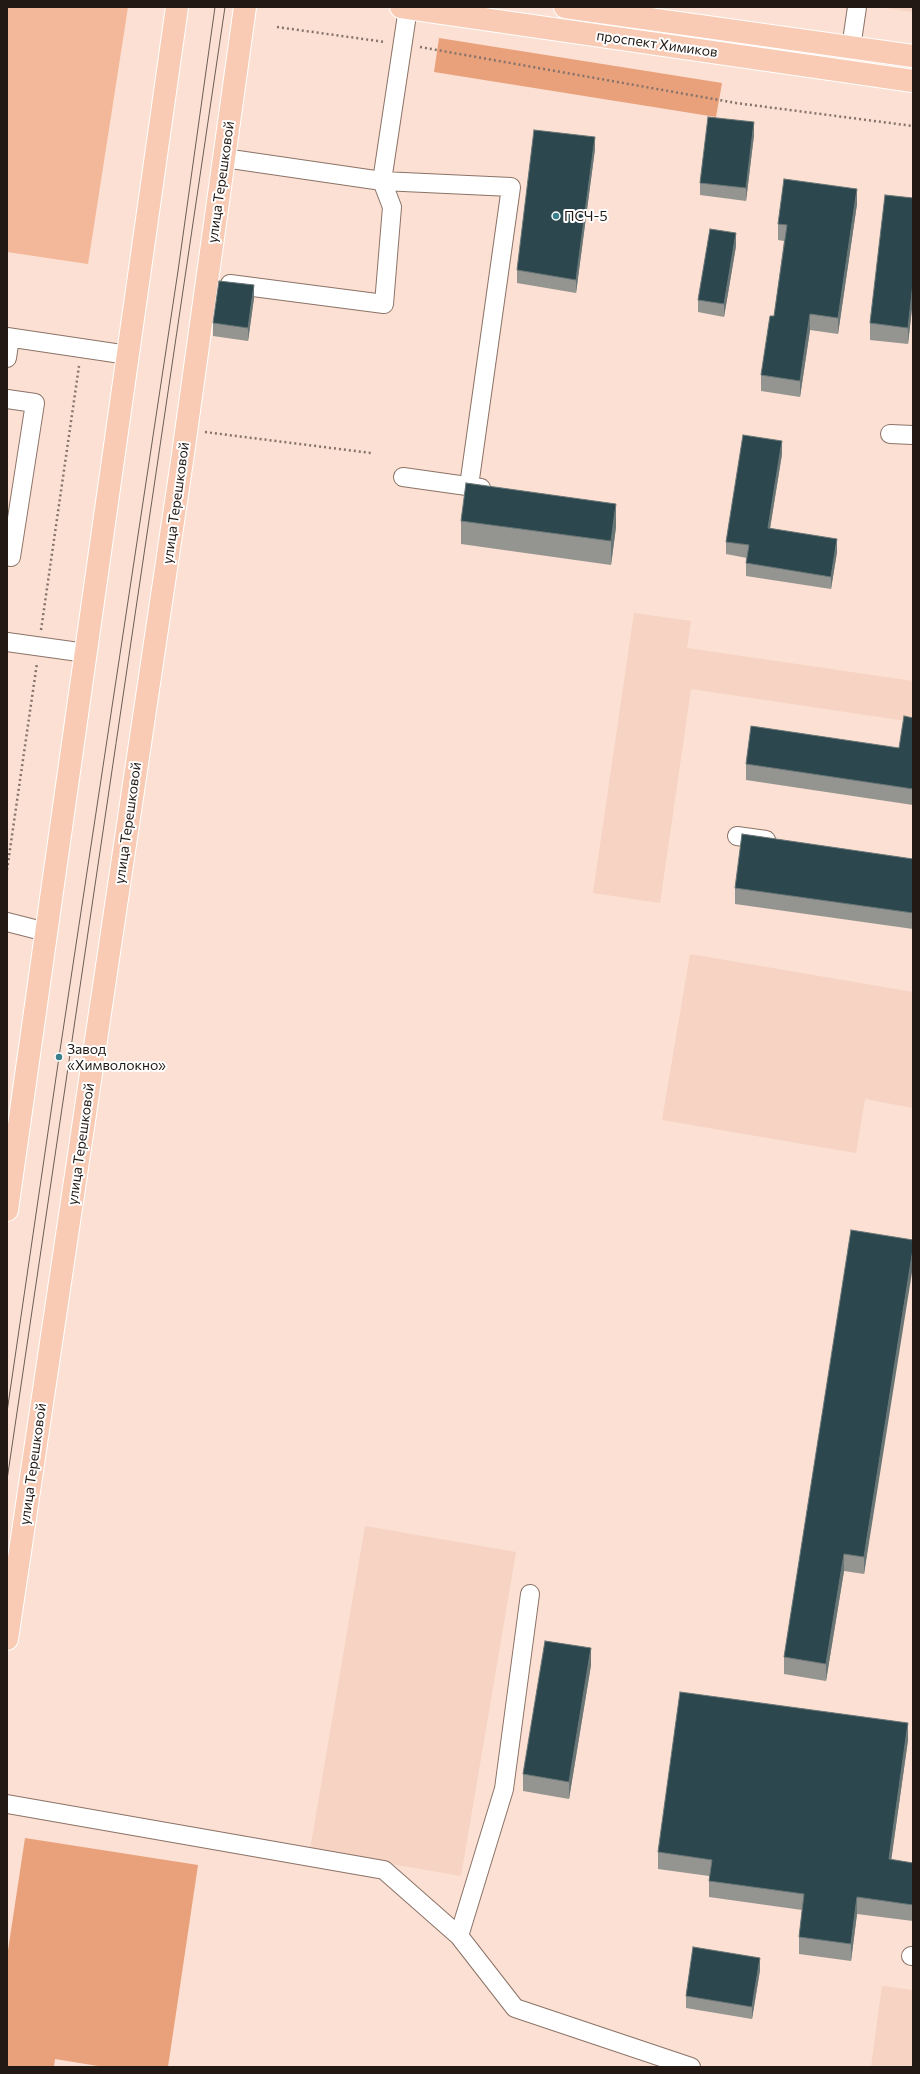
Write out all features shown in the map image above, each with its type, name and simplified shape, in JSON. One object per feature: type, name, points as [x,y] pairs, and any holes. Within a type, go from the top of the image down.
[{"type":"main road","points":[[7,1210],[10,1174],[86,653],[176,7]]},
{"type":"main road","name":"улица Терешковой","points":[[7,1639],[186,430],[245,7]]},
{"type":"main road","name":"проспект Химиков","points":[[404,7],[910,80]]},
{"type":"main road","name":"проспект Химиков","points":[[566,7],[911,56]]},
{"type":"lane","points":[[207,281],[384,304],[392,207],[382,182],[402,44],[404,7]]},
{"type":"lane","points":[[851,48],[857,7]]},
{"type":"lane","points":[[910,80],[911,56]]},
{"type":"lane","points":[[224,158],[382,182],[511,187],[469,486]]},
{"type":"lane","points":[[7,358],[9,338],[128,355]]},
{"type":"lane","points":[[7,399],[35,403],[11,557]]},
{"type":"lane","points":[[890,434],[913,435]]},
{"type":"lane","points":[[403,477],[498,490]]},
{"type":"lane","points":[[7,642],[86,653]]},
{"type":"lane","points":[[737,836],[783,843]]},
{"type":"lane","points":[[7,922],[46,932]]},
{"type":"lane","points":[[459,1936],[504,1789],[530,1594]]},
{"type":"lane","points":[[7,1804],[384,1870],[459,1936],[515,2008],[691,2067]]},
{"type":"path","points":[[277,27],[402,44],[736,103],[913,126]]},
{"type":"path","points":[[7,870],[81,349]]},
{"type":"path","points":[[186,430],[371,453]]},
{"type":"shaded area","points":[[7,7],[128,7],[88,264],[7,252]]},
{"type":"shaded area","points":[[878,7],[913,7],[913,12]]},
{"type":"shaded area","points":[[439,38],[722,83],[716,117],[434,72]]},
{"type":"shaded area","points":[[634,613],[691,621],[687,648],[913,681],[913,722],[691,689],[660,903],[593,893]]},
{"type":"shaded area","points":[[690,954],[913,992],[913,1108],[865,1099],[856,1153],[662,1120]]},
{"type":"shaded area","points":[[365,1526],[516,1552],[461,1876],[310,1850]]},
{"type":"shaded area","points":[[25,1838],[198,1865],[168,2067],[104,2067],[55,2059],[54,2067],[7,2067],[7,1957]]},
{"type":"shaded area","points":[[882,1986],[913,1990],[913,2067],[871,2067]]},
{"type":"building","points":[[708,117],[754,122],[746,188],[700,183]]},
{"type":"building","name":"ПСЧ-5","points":[[534,130],[595,137],[576,280],[517,270]]},
{"type":"building","points":[[784,179],[857,189],[838,318],[810,314],[800,381],[761,375],[770,316],[774,316],[787,225],[778,224]]},
{"type":"building","points":[[885,195],[913,198],[913,283],[908,328],[870,323]]},
{"type":"building","points":[[710,229],[736,233],[724,304],[698,300]]},
{"type":"building","points":[[219,281],[254,285],[248,328],[213,323]]},
{"type":"building","points":[[743,435],[782,441],[768,528],[837,539],[831,577],[746,563],[749,545],[726,542]]},
{"type":"building","points":[[466,483],[616,504],[611,541],[461,521]]},
{"type":"building","points":[[904,716],[913,718],[913,789],[746,764],[751,726],[899,748]]},
{"type":"building","points":[[742,834],[913,859],[913,913],[735,888]]},
{"type":"building","points":[[851,1230],[913,1240],[913,1249],[864,1557],[844,1554],[826,1664],[784,1657]]},
{"type":"building","points":[[545,1641],[591,1648],[569,1782],[523,1774]]},
{"type":"building","points":[[680,1692],[908,1723],[889,1859],[913,1863],[913,1905],[857,1897],[851,1944],[799,1937],[804,1894],[709,1881],[712,1860],[658,1852]]},
{"type":"building","points":[[693,1947],[760,1958],[752,2007],[686,1996]]},
{"type":"tram line","points":[[7,1412],[178,271],[215,7]]},
{"type":"tram line","points":[[7,1480],[225,7]]},
{"type":"place","name":"ПСЧ-5","points":[[556,216]]},
{"type":"place","name":"Завод «Химволокно»","points":[[59,1057]]}]
